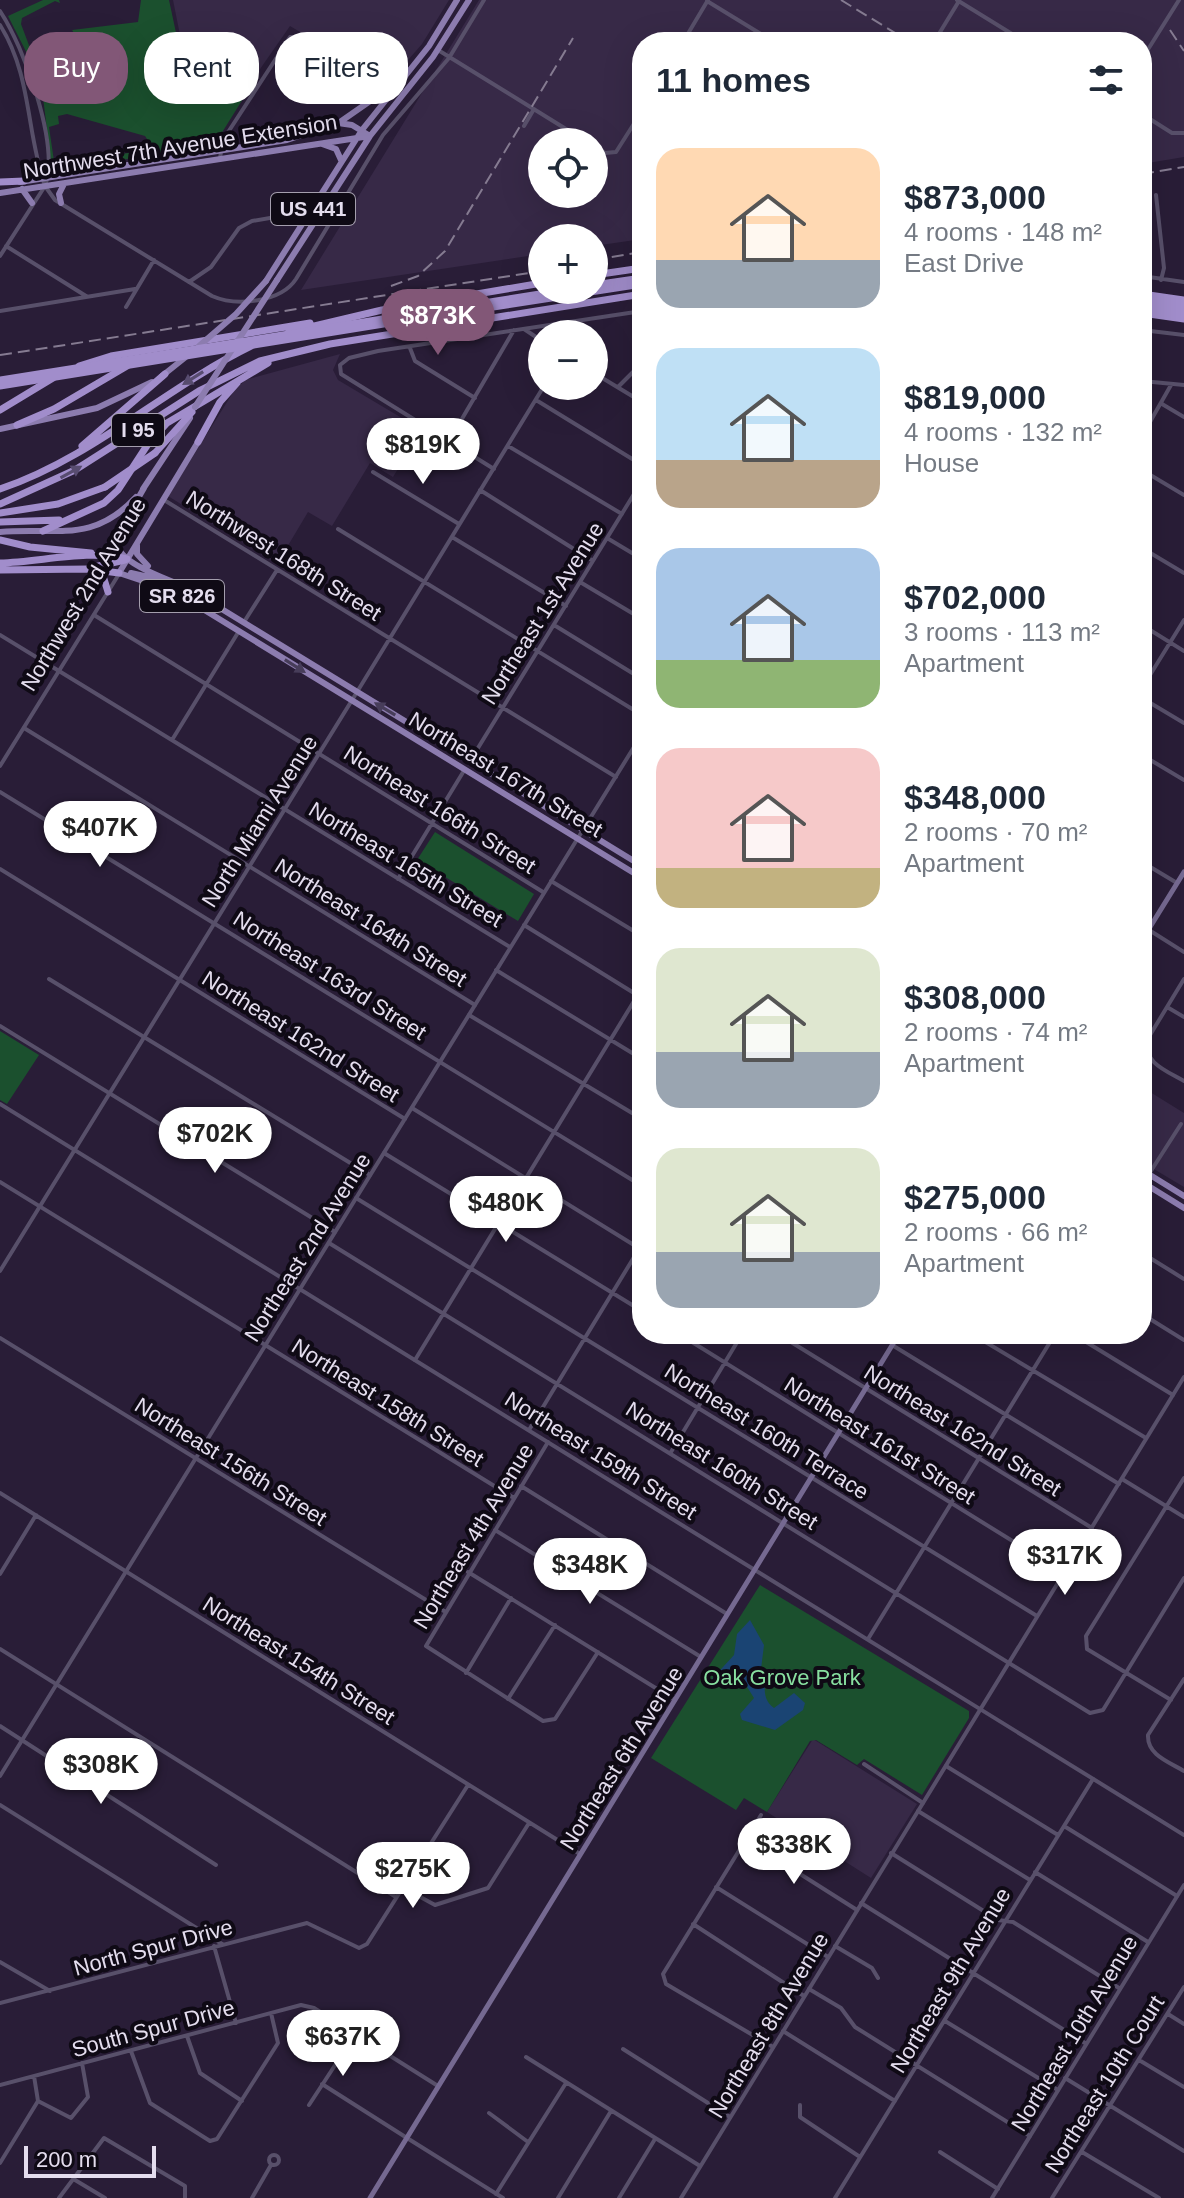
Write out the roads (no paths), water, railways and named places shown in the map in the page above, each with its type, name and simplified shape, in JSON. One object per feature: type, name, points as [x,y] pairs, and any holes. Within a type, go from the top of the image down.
[{"type":"highway","points":[[0,183],[23,185]]},
{"type":"highway","points":[[608,273],[632,269]]},
{"type":"highway","points":[[608,283],[632,279]]},
{"type":"highway","points":[[395,319],[632,285]]},
{"type":"highway","name":"I 95","points":[[0,489],[76,453],[217,364],[272,338],[315,324],[528,286]]},
{"type":"highway","points":[[0,383],[528,296]]},
{"type":"highway","name":"I 95","points":[[0,504],[75,470],[213,383],[276,357],[330,344],[632,296]]},
{"type":"highway","points":[[1152,298],[1184,303]]},
{"type":"highway","points":[[1152,308],[1184,312]]},
{"type":"highway","points":[[1152,314],[1184,319]]},
{"type":"highway","points":[[0,410],[84,363],[303,322],[315,324]]},
{"type":"highway","points":[[17,425],[62,405],[132,364],[177,344]]},
{"type":"highway","points":[[43,531],[110,498],[152,439],[173,417],[276,357]]},
{"type":"highway","points":[[198,442],[222,400],[247,373]]},
{"type":"highway","points":[[76,453],[165,374]]},
{"type":"highway","points":[[0,513],[58,504],[105,487],[155,453],[194,410]]},
{"type":"highway","points":[[0,522],[72,518]]},
{"type":"highway","points":[[0,540],[30,547],[101,553]]},
{"type":"highway","name":"SR 826","points":[[0,563],[69,559],[101,553],[127,559]]},
{"type":"highway","points":[[88,569],[127,559]]},
{"type":"highway","points":[[88,569],[104,579],[108,592]]},
{"type":"highway","name":"SR 826","points":[[0,572],[88,569],[119,573]]},
{"type":"main road","name":"US 441","points":[[408,73],[457,0]]},
{"type":"main road","name":"US 441","points":[[0,532],[81,532],[99,525],[125,508],[144,488],[370,136],[438,50],[469,0]]},
{"type":"main road","points":[[338,123],[366,104]]},
{"type":"main road","name":"US 441","points":[[0,429],[106,405],[165,374],[199,346],[266,281],[360,133],[383,104]]},
{"type":"main road","name":"Northwest 7th Avenue Extension","points":[[23,185],[45,186],[64,179],[220,154],[287,140],[338,123],[370,136]]},
{"type":"main road","name":"Northwest 7th Avenue Extension","points":[[220,154],[318,143],[360,133]]},
{"type":"main road","points":[[318,143],[336,149],[342,163]]},
{"type":"main road","points":[[48,163],[64,179],[59,194],[61,203]]},
{"type":"main road","name":"Northwest 7th Avenue Extension","points":[[0,193],[45,178],[64,179]]},
{"type":"main road","points":[[23,185],[32,203]]},
{"type":"main road","name":"Northwest 2nd Avenue","points":[[119,573],[198,442]]},
{"type":"main road","points":[[127,559],[116,547],[115,538],[144,488]]},
{"type":"main road","points":[[137,542],[137,554],[153,571]]},
{"type":"main road","name":"SR 826","points":[[127,559],[179,584],[357,692]]},
{"type":"main road","points":[[119,573],[179,584]]},
{"type":"main road","name":"SR 826","points":[[119,573],[178,594],[352,700]]},
{"type":"main road","points":[[239,631],[257,630]]},
{"type":"main road","name":"Northeast 167th Street","points":[[357,692],[632,860]]},
{"type":"main road","name":"Northeast 167th Street","points":[[352,700],[632,872]]},
{"type":"main road","points":[[453,762],[470,761]]},
{"type":"main road","points":[[465,769],[484,769]]},
{"type":"main road","points":[[1152,922],[1184,872]]},
{"type":"main road","points":[[1152,1177],[1184,1196]]},
{"type":"main road","points":[[1152,1183],[1159,1180]]},
{"type":"main road","points":[[1152,1191],[1184,1208]]},
{"type":"main road","name":"Northeast 6th Avenue","points":[[370,2198],[893,1344]]},
{"type":"street","points":[[45,186],[61,203],[220,300],[277,295],[292,285],[388,128],[449,58],[484,0]]},
{"type":"street","points":[[940,32],[958,0],[1009,32]]},
{"type":"street","points":[[1152,43],[1179,0]]},
{"type":"street","points":[[689,32],[707,1],[758,32]]},
{"type":"street","points":[[0,11],[32,73],[48,163],[45,186],[0,256]]},
{"type":"street","points":[[0,25],[18,57],[45,178]]},
{"type":"street","points":[[438,50],[565,128]]},
{"type":"street","points":[[220,154],[223,140],[275,60]]},
{"type":"street","points":[[524,126],[534,109]]},
{"type":"street","points":[[1152,120],[1172,133],[1184,133]]},
{"type":"street","points":[[608,153],[616,152],[632,127]]},
{"type":"street","points":[[1156,195],[1164,268],[1161,280]]},
{"type":"street","points":[[189,282],[211,267],[239,228],[252,221],[293,214]]},
{"type":"street","points":[[6,246],[88,297]]},
{"type":"street","points":[[126,307],[154,260]]},
{"type":"street","points":[[1152,278],[1184,282]]},
{"type":"street","points":[[0,311],[135,289]]},
{"type":"street","points":[[494,469],[341,374],[340,365],[344,361],[410,347],[632,313]]},
{"type":"street","points":[[524,329],[528,332]]},
{"type":"street","points":[[449,441],[514,330]]},
{"type":"street","points":[[1152,331],[1184,335]]},
{"type":"street","points":[[410,347],[415,361],[475,398]]},
{"type":"street","points":[[618,387],[632,373]]},
{"type":"street","points":[[608,381],[632,396]]},
{"type":"street","points":[[1152,382],[1184,385]]},
{"type":"street","points":[[1152,420],[1171,385]]},
{"type":"street","points":[[536,400],[632,459]]},
{"type":"street","name":"North Miami Avenue","points":[[0,1271],[536,400]]},
{"type":"street","points":[[1162,404],[1184,417]]},
{"type":"street","points":[[508,446],[622,514]]},
{"type":"street","points":[[373,472],[459,524]]},
{"type":"street","points":[[1152,476],[1184,495]]},
{"type":"street","points":[[480,490],[593,561]]},
{"type":"street","name":"Northeast 1st Avenue","points":[[470,761],[632,498]]},
{"type":"street","name":"Northwest 168th Street","points":[[162,499],[616,777]]},
{"type":"street","points":[[338,529],[632,709]]},
{"type":"street","points":[[452,537],[566,606]]},
{"type":"street","points":[[607,538],[632,553]]},
{"type":"street","points":[[1152,554],[1184,573]]},
{"type":"street","points":[[244,622],[277,570]]},
{"type":"street","name":"Northwest 2nd Avenue","points":[[0,766],[119,573]]},
{"type":"street","points":[[580,582],[632,613]]},
{"type":"street","name":"Northeast 166th Street","points":[[94,615],[543,892]]},
{"type":"street","points":[[1152,670],[1184,620]]},
{"type":"street","points":[[554,625],[632,673]]},
{"type":"street","points":[[172,740],[239,631]]},
{"type":"street","points":[[1152,631],[1184,651]]},
{"type":"street","name":"Northeast 165th Street","points":[[0,635],[510,947]]},
{"type":"street","points":[[1152,704],[1184,723]]},
{"type":"street","name":"Northeast 164th Street","points":[[23,727],[475,1005]]},
{"type":"street","name":"Northeast 2nd Avenue","points":[[0,1776],[632,751]]},
{"type":"street","points":[[1152,761],[1184,780]]},
{"type":"street","points":[[398,879],[465,769]]},
{"type":"street","name":"Northeast 163rd Street","points":[[0,792],[632,1180]]},
{"type":"street","points":[[1152,868],[1177,883]]},
{"type":"street","name":"Northeast 162nd Street","points":[[0,869],[405,1119]]},
{"type":"street","name":"Northeast 166th Street","points":[[551,881],[632,930]]},
{"type":"street","name":"Northeast 165th Street","points":[[524,925],[632,991]]},
{"type":"street","points":[[1152,934],[1184,952]]},
{"type":"street","points":[[496,970],[632,1053]]},
{"type":"street","points":[[49,979],[370,1175]]},
{"type":"street","points":[[1152,1032],[1184,979]]},
{"type":"street","points":[[1167,1007],[1184,1017]]},
{"type":"street","points":[[415,1360],[632,1008]]},
{"type":"street","name":"Northeast 164th Street","points":[[469,1015],[632,1113]]},
{"type":"street","points":[[0,1026],[335,1232]]},
{"type":"street","points":[[1152,1062],[1184,1081]]},
{"type":"street","name":"Northeast 159th Street","points":[[0,1104],[1184,1835]]},
{"type":"street","name":"Northeast 162nd Street","points":[[412,1108],[632,1242]]},
{"type":"street","points":[[1152,1162],[1181,1124]]},
{"type":"street","points":[[384,1153],[632,1305]]},
{"type":"street","name":"Northeast 158th Street","points":[[0,1182],[514,1498]]},
{"type":"street","name":"Northeast 160th Terrace","points":[[356,1198],[1037,1616]]},
{"type":"street","name":"Northeast 160th Street","points":[[329,1243],[1090,1713],[1098,1713],[1126,1673]]},
{"type":"street","points":[[1152,1259],[1184,1279]]},
{"type":"street","name":"Northeast 4th Avenue","points":[[529,1430],[632,1261]]},
{"type":"street","points":[[1152,1320],[1184,1340]]},
{"type":"street","name":"Northeast 156th Street","points":[[0,1338],[444,1611]]},
{"type":"street","name":"Northeast 161st Street","points":[[695,1344],[1064,1573]]},
{"type":"street","points":[[671,1452],[736,1344]]},
{"type":"street","name":"Northeast 162nd Street","points":[[794,1344],[1092,1528]]},
{"type":"street","points":[[901,1344],[1005,1415],[1184,1517]]},
{"type":"street","points":[[988,1344],[1146,1438]]},
{"type":"street","points":[[868,1639],[1049,1344]]},
{"type":"street","points":[[1089,1344],[1173,1395]]},
{"type":"street","name":"Northeast 8th Avenue","points":[[681,2198],[1184,1377]]},
{"type":"street","name":"Northeast 4th Avenue","points":[[466,1673],[426,1646],[444,1611],[548,1442]]},
{"type":"street","points":[[1171,1700],[1087,1649],[1085,1644],[1086,1636],[1184,1478]]},
{"type":"street","points":[[521,1486],[727,1614]]},
{"type":"street","name":"Northeast 154th Street","points":[[0,1493],[580,1854]]},
{"type":"street","points":[[0,1574],[36,1515]]},
{"type":"street","points":[[495,1530],[701,1657]]},
{"type":"street","points":[[468,1572],[675,1700]]},
{"type":"street","points":[[1126,1673],[1184,1578]]},
{"type":"street","points":[[511,1598],[466,1673],[543,1721],[555,1719],[598,1652]]},
{"type":"street","points":[[508,1699],[555,1625]]},
{"type":"street","points":[[0,1649],[396,1897],[468,1785]]},
{"type":"street","points":[[1184,1679],[1148,1735],[1151,1751],[1184,1771]]},
{"type":"street","points":[[0,1726],[216,1865]]},
{"type":"street","points":[[864,1764],[923,1803]]},
{"type":"street","points":[[946,1766],[1058,1835]]},
{"type":"street","name":"Northeast 9th Avenue","points":[[835,2198],[1093,1779]]},
{"type":"street","points":[[0,1805],[223,1944]]},
{"type":"street","points":[[918,1811],[1030,1880]]},
{"type":"street","points":[[761,1815],[663,1974],[666,1984],[773,2047]]},
{"type":"street","points":[[402,1887],[435,1905],[488,1888],[529,1823]]},
{"type":"street","points":[[1064,1826],[1177,1896]]},
{"type":"street","points":[[745,1839],[857,1910]]},
{"type":"street","points":[[891,1853],[998,1920],[1007,1920],[1119,1988]]},
{"type":"street","points":[[1035,1872],[1148,1942]]},
{"type":"street","name":"Northeast 10th Avenue","points":[[992,2198],[1184,1885]]},
{"type":"street","points":[[716,1887],[828,1957]]},
{"type":"street","name":"North Spur Drive","points":[[0,2003],[307,1923],[315,1924],[359,1948],[367,1944],[396,1897]]},
{"type":"street","points":[[861,1903],[1085,2043]]},
{"type":"street","points":[[693,1924],[804,1996]]},
{"type":"street","points":[[214,1946],[236,2023]]},
{"type":"street","points":[[835,1946],[872,1968],[878,1978]]},
{"type":"street","points":[[0,1962],[50,1991]]},
{"type":"street","name":"Northeast 10th Court","points":[[1053,2198],[1184,1987]]},
{"type":"street","points":[[809,1989],[841,2008],[855,2027],[1030,2136]]},
{"type":"street","name":"South Spur Drive","points":[[0,2085],[301,2005],[314,2008],[360,2037]]},
{"type":"street","points":[[131,2051],[150,2103],[210,2141],[224,2132],[278,2043],[271,2013]]},
{"type":"street","points":[[1168,2014],[1184,2024]]},
{"type":"street","points":[[945,2021],[1058,2090]]},
{"type":"street","points":[[783,2031],[895,2101]]},
{"type":"street","points":[[187,2036],[200,2073],[242,2101]]},
{"type":"street","points":[[309,2105],[343,2053],[360,2037],[438,2086]]},
{"type":"street","points":[[623,2049],[730,2117]]},
{"type":"street","points":[[526,2057],[700,2166]]},
{"type":"street","points":[[1139,2060],[1184,2087]]},
{"type":"street","points":[[38,2101],[71,2118],[88,2097],[82,2063]]},
{"type":"street","points":[[0,2163],[38,2101],[34,2076]]},
{"type":"street","points":[[1065,2078],[1184,2151]]},
{"type":"street","points":[[496,2194],[566,2083]]},
{"type":"street","points":[[322,2084],[503,2198]]},
{"type":"street","points":[[800,2105],[800,2117],[860,2157]]},
{"type":"street","points":[[558,2198],[611,2111]]},
{"type":"street","points":[[489,2113],[528,2142]]},
{"type":"street","points":[[59,2198],[68,2183],[75,2180],[98,2143],[109,2138],[185,2186],[188,2191],[185,2198]]},
{"type":"street","points":[[619,2198],[655,2139]]},
{"type":"street","points":[[940,2152],[998,2189]]},
{"type":"street","points":[[1082,2152],[1159,2198]]},
{"type":"street","points":[[253,2198],[271,2165]]},
{"type":"street","points":[[75,2180],[105,2198]]},
{"type":"water","points":[[750,1620],[764,1645],[761,1669],[765,1675],[768,1701],[774,1708],[794,1693],[805,1703],[803,1710],[775,1730],[742,1720],[740,1714],[754,1698],[744,1682],[721,1686],[712,1679],[734,1655],[737,1634]]},
{"type":"railway","points":[[841,0],[894,32]]},
{"type":"railway","points":[[1170,30],[1184,51]]},
{"type":"railway","points":[[391,286],[418,276],[445,251],[573,38]]},
{"type":"railway","points":[[1152,172],[1184,167]]},
{"type":"railway","points":[[608,258],[632,254]]},
{"type":"railway","points":[[0,355],[528,273]]},
{"type":"park label","name":"Oak Grove Park","points":[[782,1677]]}]
